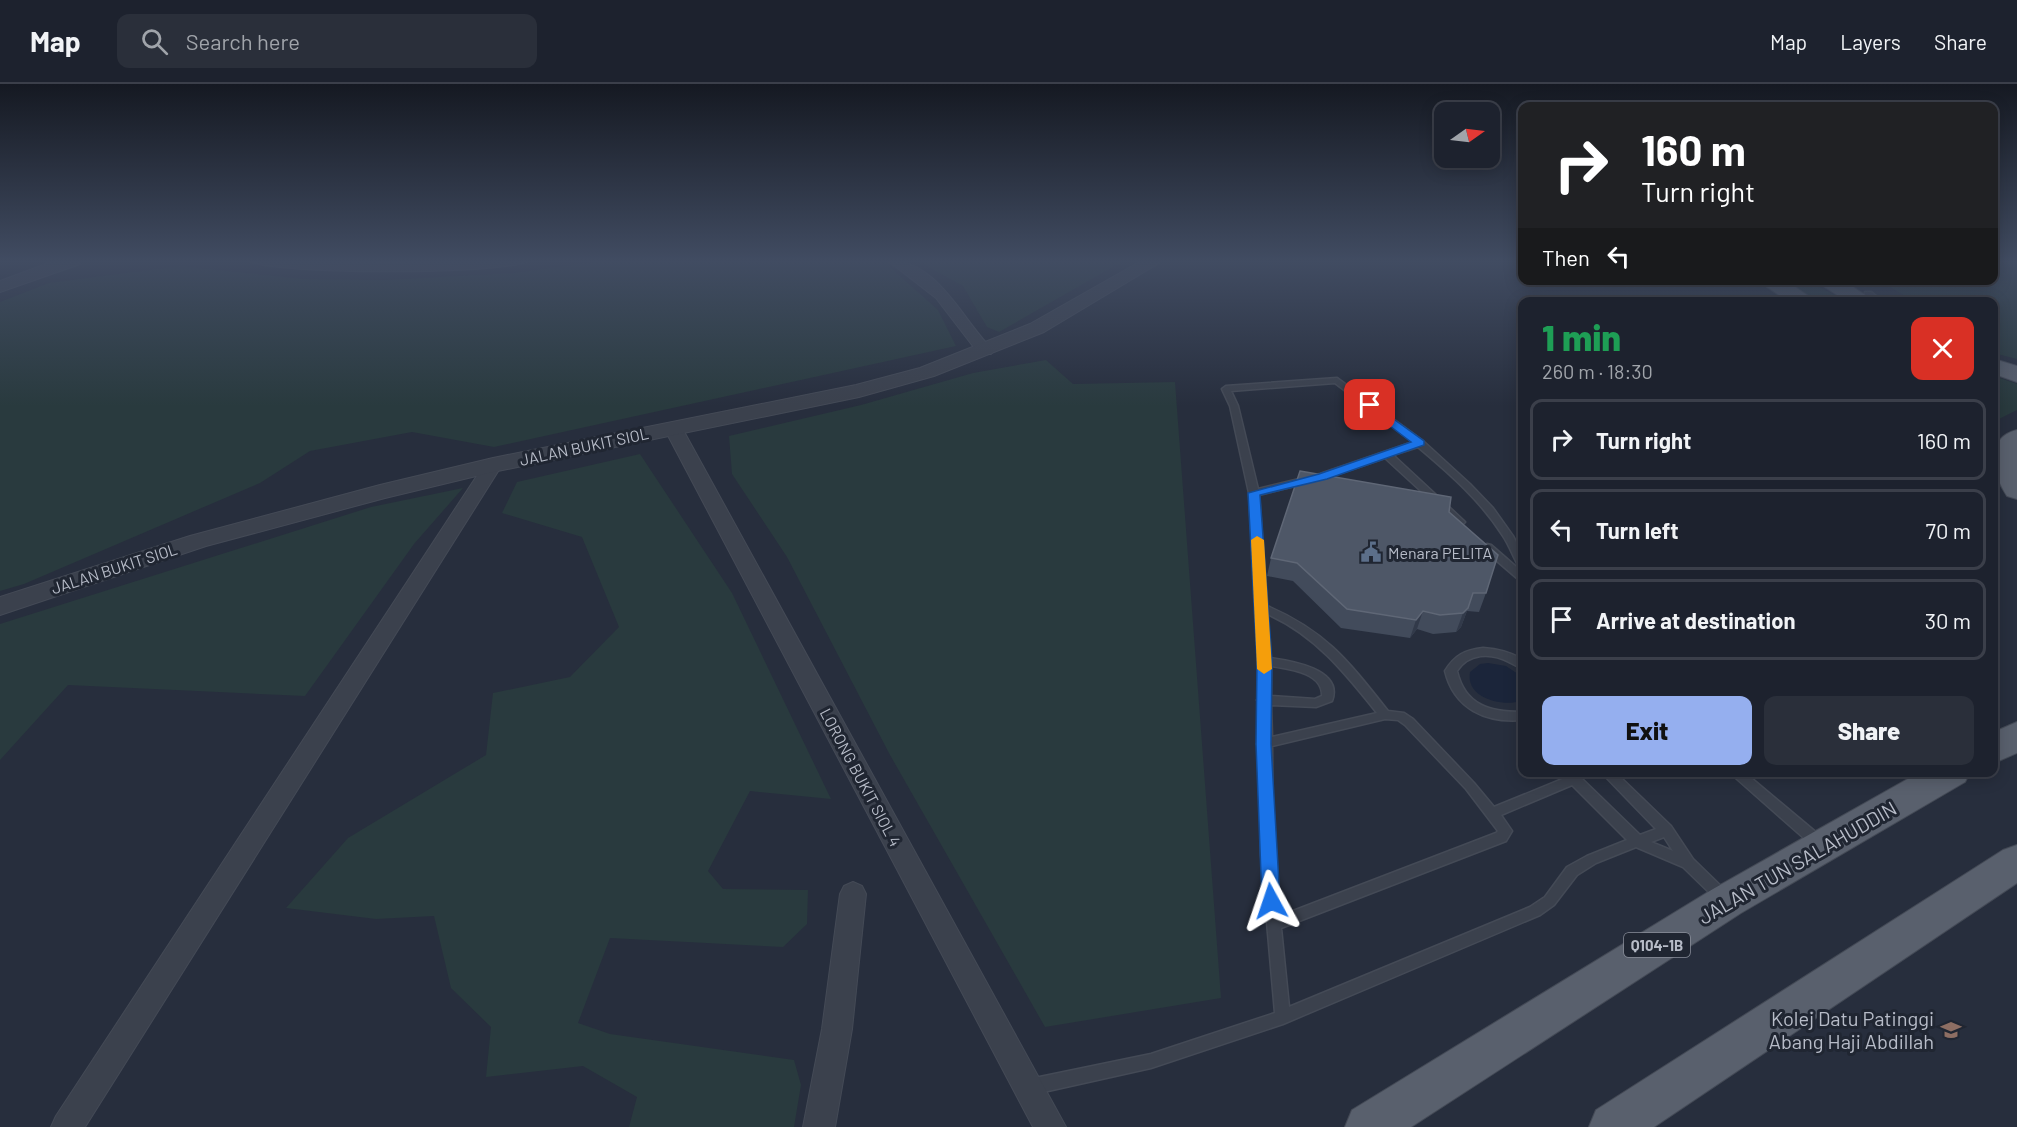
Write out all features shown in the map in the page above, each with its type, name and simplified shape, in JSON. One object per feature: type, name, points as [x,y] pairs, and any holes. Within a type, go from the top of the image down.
[{"type":"main road","points":[[1998,368],[2017,375]]},
{"type":"main road","points":[[2017,438],[1999,455],[2017,490]]},
{"type":"main road","points":[[1998,747],[2017,736]]},
{"type":"main road","name":"JALAN TUN SALAHUDDIN","points":[[1369,1127],[1727,901],[1943,777]]},
{"type":"main road","points":[[1613,1127],[2017,862]]},
{"type":"street","points":[[950,309],[985,351]]},
{"type":"street","name":"JALAN BUKIT SIOL","points":[[0,606],[198,541],[493,465],[859,391],[927,372],[985,351],[1037,328],[1071,309]]},
{"type":"street","name":"LORONG BUKIT SIOL 4","points":[[673,428],[1050,1127]]},
{"type":"street","points":[[67,1127],[493,465]]},
{"type":"street","points":[[819,1127],[837,1029],[853,894]]},
{"type":"lane","points":[[1283,1017],[1267,855],[1263,744],[1264,661],[1254,493],[1234,406],[1226,389],[1337,380],[1420,443],[1479,498],[1506,531],[1518,555]]},
{"type":"lane","points":[[1254,493],[1323,476],[1420,443]]},
{"type":"lane","points":[[1387,455],[1468,530]]},
{"type":"lane","points":[[1477,537],[1518,573]]},
{"type":"lane","points":[[1262,608],[1290,619],[1321,641],[1385,715]]},
{"type":"lane","points":[[1517,717],[1481,710],[1467,702],[1457,692],[1450,671],[1455,662],[1474,652],[1503,655],[1518,662]]},
{"type":"lane","points":[[1263,700],[1316,703],[1328,698],[1330,693],[1327,685],[1311,672],[1264,661]]},
{"type":"lane","points":[[1263,744],[1385,715],[1400,717],[1409,722],[1505,828],[1505,834],[1501,837],[1273,925]]},
{"type":"lane","points":[[1493,813],[1568,777]]},
{"type":"lane","points":[[1571,777],[1639,843],[1688,863]]},
{"type":"lane","points":[[1612,777],[1666,830],[1688,863],[1727,901]]},
{"type":"lane","points":[[1741,777],[1822,845]]},
{"type":"lane","points":[[1029,1088],[1151,1061],[1283,1017],[1535,911],[1550,903],[1563,881],[1582,865],[1666,830]]},
{"type":"shaded area","points":[[0,309],[937,309],[956,346],[494,447],[412,432],[310,451],[260,483],[24,584],[0,591]]},
{"type":"shaded area","points":[[976,309],[1040,309],[999,332],[987,327]]},
{"type":"shaded area","points":[[1998,309],[2017,309],[2017,359],[1998,354]]},
{"type":"shaded area","points":[[1046,360],[1073,384],[1175,382],[1221,998],[1045,1027],[890,755],[787,557],[732,474],[729,436],[861,405],[973,373]]},
{"type":"shaded area","points":[[1998,377],[2017,384],[2017,410],[1998,420]]},
{"type":"shaded area","points":[[640,454],[732,593],[831,799],[750,791],[708,871],[723,889],[808,890],[807,924],[783,947],[610,938],[578,1023],[610,1034],[794,1060],[801,1085],[794,1127],[629,1127],[637,1097],[583,1066],[486,1077],[491,1027],[451,988],[434,916],[376,919],[286,908],[348,838],[486,755],[493,693],[570,677],[619,627],[582,537],[502,513],[517,482]]},
{"type":"shaded area","points":[[463,488],[414,544],[305,696],[68,685],[0,760],[0,624],[371,507]]},
{"type":"water","points":[[1480,664],[1506,666],[1518,674],[1518,702],[1504,703],[1479,694],[1470,681],[1470,672]]},
{"type":"building","name":"Menara PELITA","points":[[1300,471],[1451,497],[1449,512],[1498,555],[1486,593],[1473,593],[1468,608],[1463,613],[1440,615],[1423,611],[1416,620],[1347,609],[1297,563],[1271,558]]},
{"type":"slow traffic","points":[[1257,540],[1264,669]]},
{"type":"place","name":"Menara PELITA","points":[[1371,552]]},
{"type":"place","name":"Kolej Datu Patinggi Abang Haji Abdillah","points":[[1951,1030]]},
{"type":"route","points":[[1271,901],[1263,744],[1262,608],[1254,493],[1323,476],[1420,443],[1370,405]]}]
